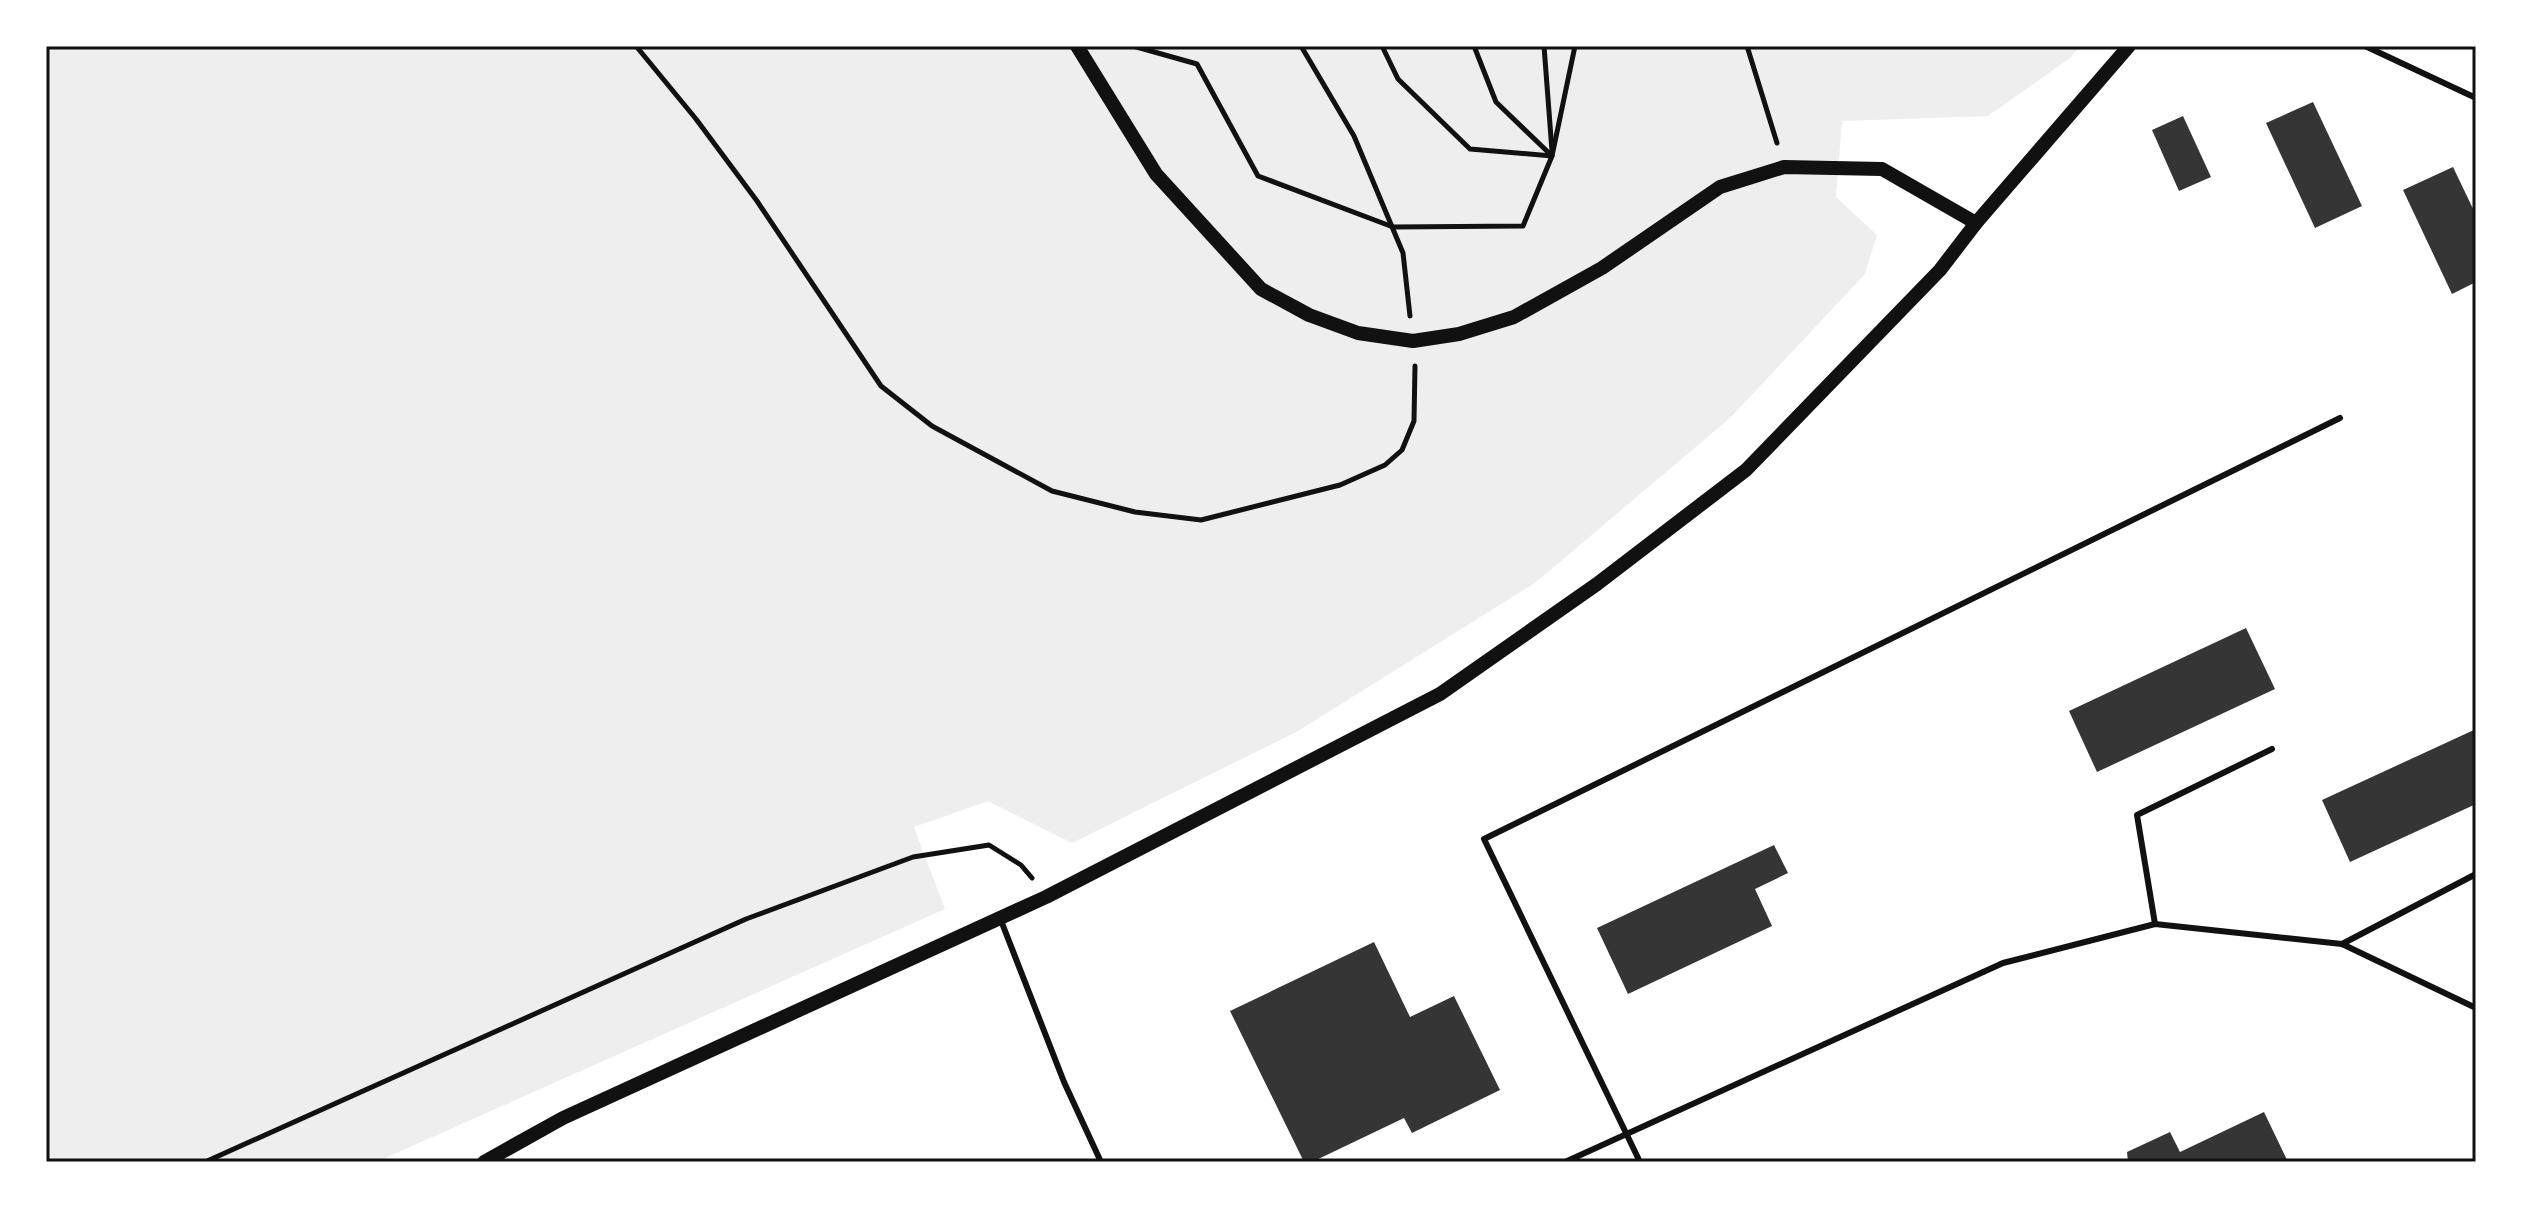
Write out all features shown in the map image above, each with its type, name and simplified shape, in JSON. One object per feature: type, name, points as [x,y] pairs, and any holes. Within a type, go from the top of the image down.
[{"type":"street","points":[[1077,46],[1156,174],[1261,289],[1309,315],[1358,333],[1413,341],[1459,334],[1514,317],[1602,268],[1720,187],[1784,167],[1882,169],[1976,223]]},
{"type":"street","points":[[484,1162],[563,1118],[1046,897],[1440,694],[1597,584],[1746,470],[1940,270],[1976,223],[2129,46]]},
{"type":"lane","points":[[2365,46],[2476,98]]},
{"type":"lane","points":[[1640,1162],[1484,839],[2340,418]]},
{"type":"lane","points":[[2155,924],[2137,815],[2272,749]]},
{"type":"lane","points":[[2342,944],[2476,874]]},
{"type":"lane","points":[[1000,918],[1064,1082],[1101,1162]]},
{"type":"lane","points":[[1565,1162],[2003,963],[2155,924],[2342,944],[2476,1008]]},
{"type":"path","points":[[636,46],[757,201],[881,386],[932,426],[1052,491],[1135,512],[1201,520],[1340,485],[1385,465],[1402,450],[1410,436],[1416,393],[1403,253],[1354,136],[1301,46]]},
{"type":"path","points":[[1133,46],[1197,64],[1258,176],[1393,227],[1523,226],[1552,156],[1575,46]]},
{"type":"path","points":[[1382,46],[1398,79],[1470,149],[1552,156]]},
{"type":"path","points":[[1474,46],[1496,102],[1552,156]]},
{"type":"path","points":[[1544,46],[1552,156]]},
{"type":"path","points":[[1747,46],[1784,167]]},
{"type":"path","points":[[205,1162],[746,919],[913,857],[989,845],[1021,865],[1046,897]]},
{"type":"shaded area","points":[[46,46],[2080,46],[2070,58],[1988,116],[1842,121],[1836,197],[1877,235],[1865,274],[1730,418],[1535,583],[1298,731],[1072,843],[988,801],[914,827],[945,909],[376,1162],[46,1162]]},
{"type":"building","points":[[2313,102],[2362,206],[2315,228],[2266,123]]},
{"type":"building","points":[[2183,116],[2211,177],[2179,191],[2152,130]]},
{"type":"building","points":[[2453,167],[2476,215],[2476,282],[2452,294],[2403,190]]},
{"type":"building","points":[[2246,628],[2275,689],[2097,772],[2069,711]]},
{"type":"building","points":[[2476,729],[2476,804],[2350,862],[2322,800]]},
{"type":"building","points":[[1774,845],[1788,873],[1755,889],[1772,926],[1628,994],[1597,928]]},
{"type":"building","points":[[1374,942],[1410,1017],[1454,996],[1500,1090],[1412,1133],[1404,1118],[1312,1162],[1304,1162],[1230,1011]]},
{"type":"building","points":[[2264,1112],[2288,1162],[2128,1162],[2127,1152],[2170,1132],[2180,1152]]}]
